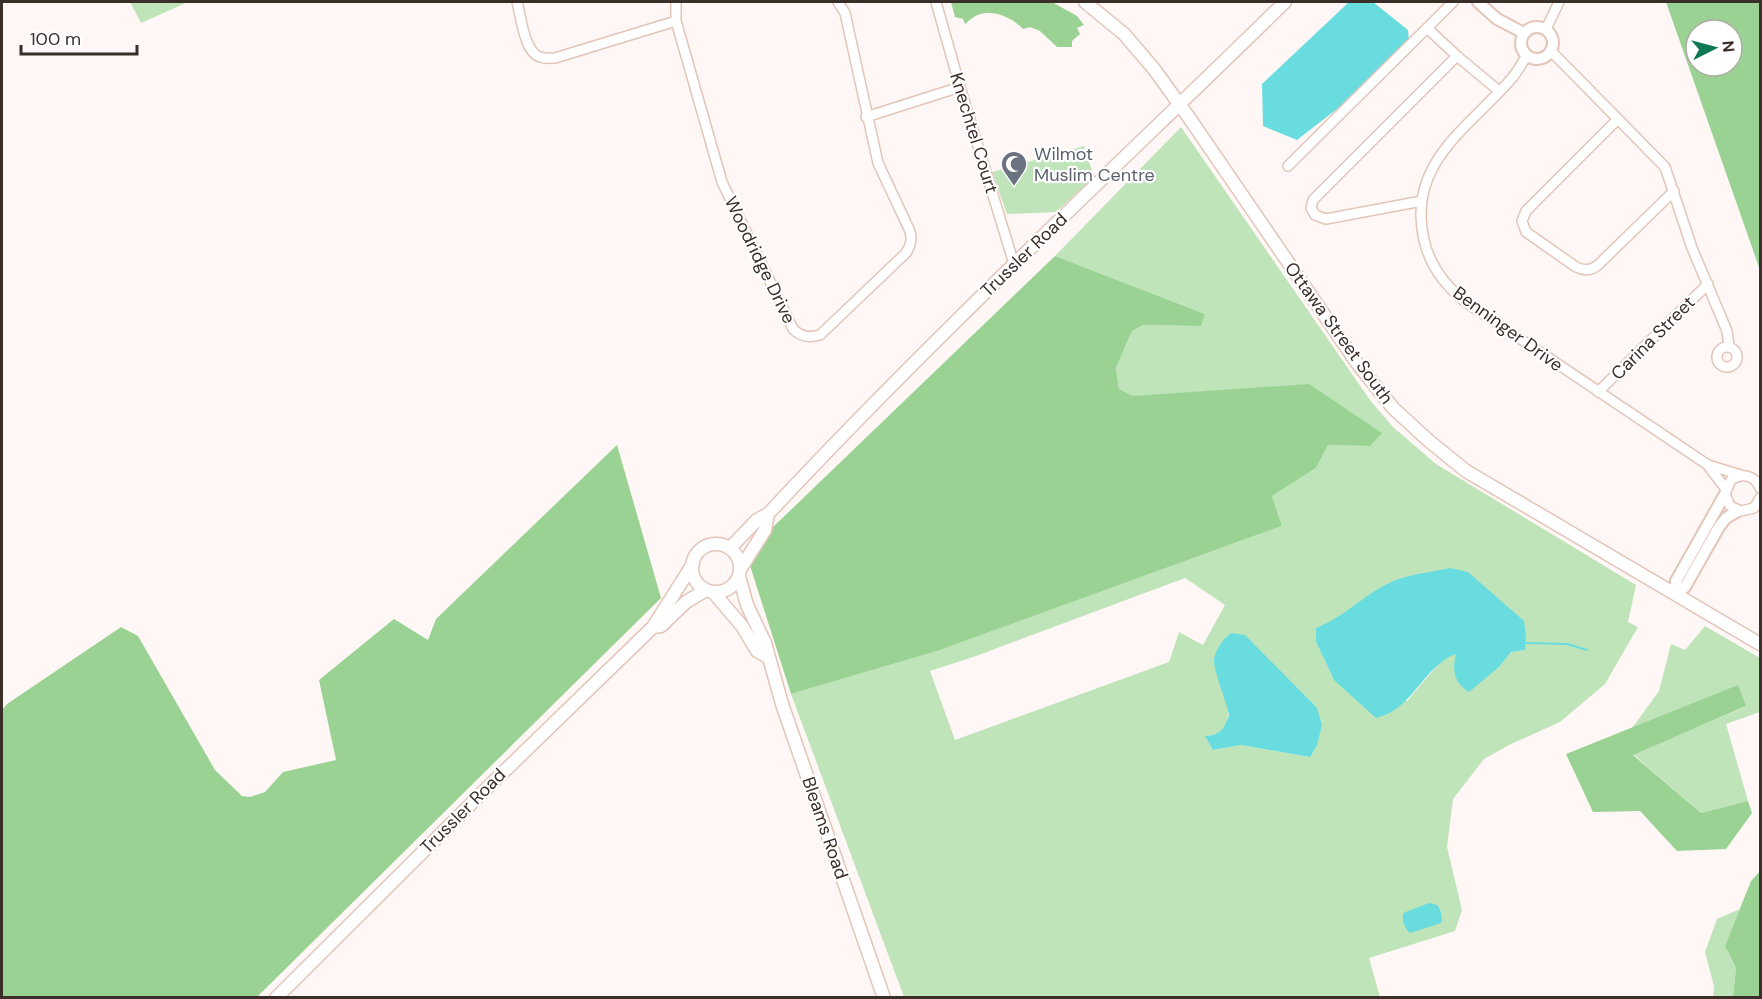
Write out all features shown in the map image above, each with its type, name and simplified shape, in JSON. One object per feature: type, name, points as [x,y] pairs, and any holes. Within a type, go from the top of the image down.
[{"type":"main road","points":[[1085,2],[1135,45],[1180,105]]},
{"type":"main road","name":"Trussler Road","points":[[730,548],[757,520],[768,514],[852,424],[1014,264],[1285,2]]},
{"type":"main road","name":"Ottawa Street South","points":[[1180,105],[1357,363],[1393,408],[1466,471],[1761,644]]},
{"type":"main road","name":"Trussler Road","points":[[740,572],[765,530],[768,514]]},
{"type":"main road","points":[[723,545],[730,548],[740,560],[740,572],[729,589],[710,591],[695,580],[693,564],[700,550],[707,546],[723,545]]},
{"type":"main road","name":"Trussler Road","points":[[276,998],[653,627],[693,564]]},
{"type":"main road","name":"Bleams Road","points":[[740,572],[747,605],[765,643],[884,998]]},
{"type":"main road","name":"Trussler Road","points":[[653,627],[661,626],[686,602],[710,591]]},
{"type":"main road","name":"Bleams Road","points":[[710,591],[742,626],[757,651],[768,657]]},
{"type":"street","points":[[517,2],[528,44],[538,57],[544,58],[555,58],[676,21]]},
{"type":"street","name":"Woodridge Drive","points":[[676,2],[676,21],[722,182],[793,329],[802,336],[819,335],[906,253],[911,244],[911,232],[878,163],[845,14],[838,2]]},
{"type":"street","name":"Knechtel Court","points":[[936,2],[1014,264]]},
{"type":"street","points":[[1288,166],[1453,2]]},
{"type":"street","points":[[1478,2],[1497,19],[1524,33]]},
{"type":"street","points":[[1546,29],[1559,2]]},
{"type":"street","points":[[1534,27],[1546,29],[1553,40],[1551,51],[1539,58],[1527,55],[1521,45],[1524,33],[1534,27]]},
{"type":"street","points":[[1427,28],[1499,91]]},
{"type":"street","points":[[1551,51],[1662,163],[1674,191],[1692,248],[1727,331],[1729,346]]},
{"type":"street","name":"Benninger Drive","points":[[1527,55],[1513,77],[1440,153],[1427,179],[1422,201],[1421,225],[1427,252],[1440,277],[1453,291],[1708,465],[1754,479],[1761,488]]},
{"type":"street","points":[[1422,201],[1326,219],[1316,215],[1311,208],[1313,200],[1457,56]]},
{"type":"street","points":[[866,117],[960,87]]},
{"type":"street","points":[[1618,119],[1526,211],[1522,221],[1526,232],[1576,267],[1591,270],[1674,191]]},
{"type":"street","name":"Carina Street","points":[[1598,392],[1708,284]]},
{"type":"street","name":"Benninger Drive","points":[[1708,465],[1725,491],[1730,506],[1738,511]]},
{"type":"street","name":"Benninger Drive","points":[[1745,476],[1761,474]]},
{"type":"street","points":[[1676,594],[1676,581],[1731,480],[1745,476]]},
{"type":"street","points":[[1676,594],[1685,587],[1726,518],[1738,511],[1751,510],[1761,498]]},
{"type":"green space","points":[[130,2],[188,2],[141,23]]},
{"type":"green space","points":[[951,2],[1052,2],[1077,16],[1084,25],[1077,28],[1080,34],[1072,41],[1072,47],[1057,47],[1040,31],[1030,27],[1023,29],[1014,21],[996,14],[984,13],[973,17],[965,24],[963,19],[955,17]]},
{"type":"green space","points":[[1666,2],[1760,2],[1760,270],[1693,78],[1744,78],[1744,18],[1684,18],[1684,53]]},
{"type":"green space","points":[[1181,127],[1370,400],[1393,427],[1436,464],[1636,585],[1628,622],[1638,627],[1605,684],[1560,722],[1484,759],[1453,799],[1447,847],[1462,910],[1455,931],[1369,958],[1380,997],[904,997],[791,694],[937,651],[1282,526],[1272,496],[1316,468],[1328,445],[1370,446],[1133,396],[1119,389],[1116,368],[1132,331],[1143,325],[1200,326],[1205,314],[1055,256]],"holes":[[[1185,578],[1225,605],[1203,645],[1179,632],[1169,662],[955,740],[930,671]],[[1333,621],[1526,637],[1525,650],[1511,652],[1499,667],[1456,653],[1442,660],[1407,701],[1334,680],[1316,642],[1317,628]],[[1226,698],[1310,757],[1241,745],[1213,750],[1206,736],[1214,735],[1224,728],[1228,718]]]},
{"type":"green space","points":[[1084,146],[1094,177],[1056,212],[1007,214],[992,172]]},
{"type":"green space","points":[[1055,256],[1205,314],[1201,326],[1143,325],[1132,331],[1116,368],[1119,389],[1133,396],[1309,384],[1382,433],[1370,446],[1328,445],[1316,468],[1272,496],[1282,526],[937,651],[791,694],[746,553]]},
{"type":"green space","points":[[617,445],[661,598],[257,997],[2,997],[2,710],[7,704],[121,627],[138,636],[215,770],[242,796],[250,797],[265,792],[283,772],[336,760],[319,680],[394,619],[428,640],[436,619]]},
{"type":"green space","points":[[1705,626],[1760,658],[1760,712],[1726,724],[1748,801],[1701,813],[1633,754],[1745,707],[1632,728],[1659,691],[1671,644],[1685,650]]},
{"type":"green space","points":[[1738,685],[1746,706],[1633,755],[1701,813],[1748,801],[1752,813],[1726,849],[1677,851],[1640,811],[1593,812],[1566,754]]},
{"type":"green space","points":[[1760,871],[1760,997],[1733,997],[1736,968],[1725,946],[1751,881]]},
{"type":"green space","points":[[1740,909],[1725,946],[1736,968],[1733,997],[1713,997],[1714,986],[1705,952],[1717,919]]},
{"type":"water","points":[[1349,2],[1373,2],[1408,30],[1409,41],[1377,78],[1297,140],[1263,126],[1262,84]]},
{"type":"water","points":[[1450,568],[1468,572],[1524,621],[1525,650],[1511,652],[1499,667],[1469,692],[1460,685],[1455,676],[1456,654],[1435,668],[1399,706],[1376,718],[1334,680],[1316,642],[1316,628],[1337,618],[1375,591],[1396,580]]},
{"type":"water","points":[[1231,633],[1245,635],[1317,708],[1322,725],[1317,745],[1310,757],[1241,745],[1213,750],[1205,736],[1221,730],[1229,715],[1214,660],[1220,645]]},
{"type":"water","points":[[1429,903],[1437,905],[1441,911],[1441,923],[1410,933],[1404,924],[1403,913]]},
{"type":"waterway","points":[[1526,643],[1567,644],[1587,650]]},
{"type":"place","name":"Wilmot Muslim Centre","points":[[1014,187]]}]
